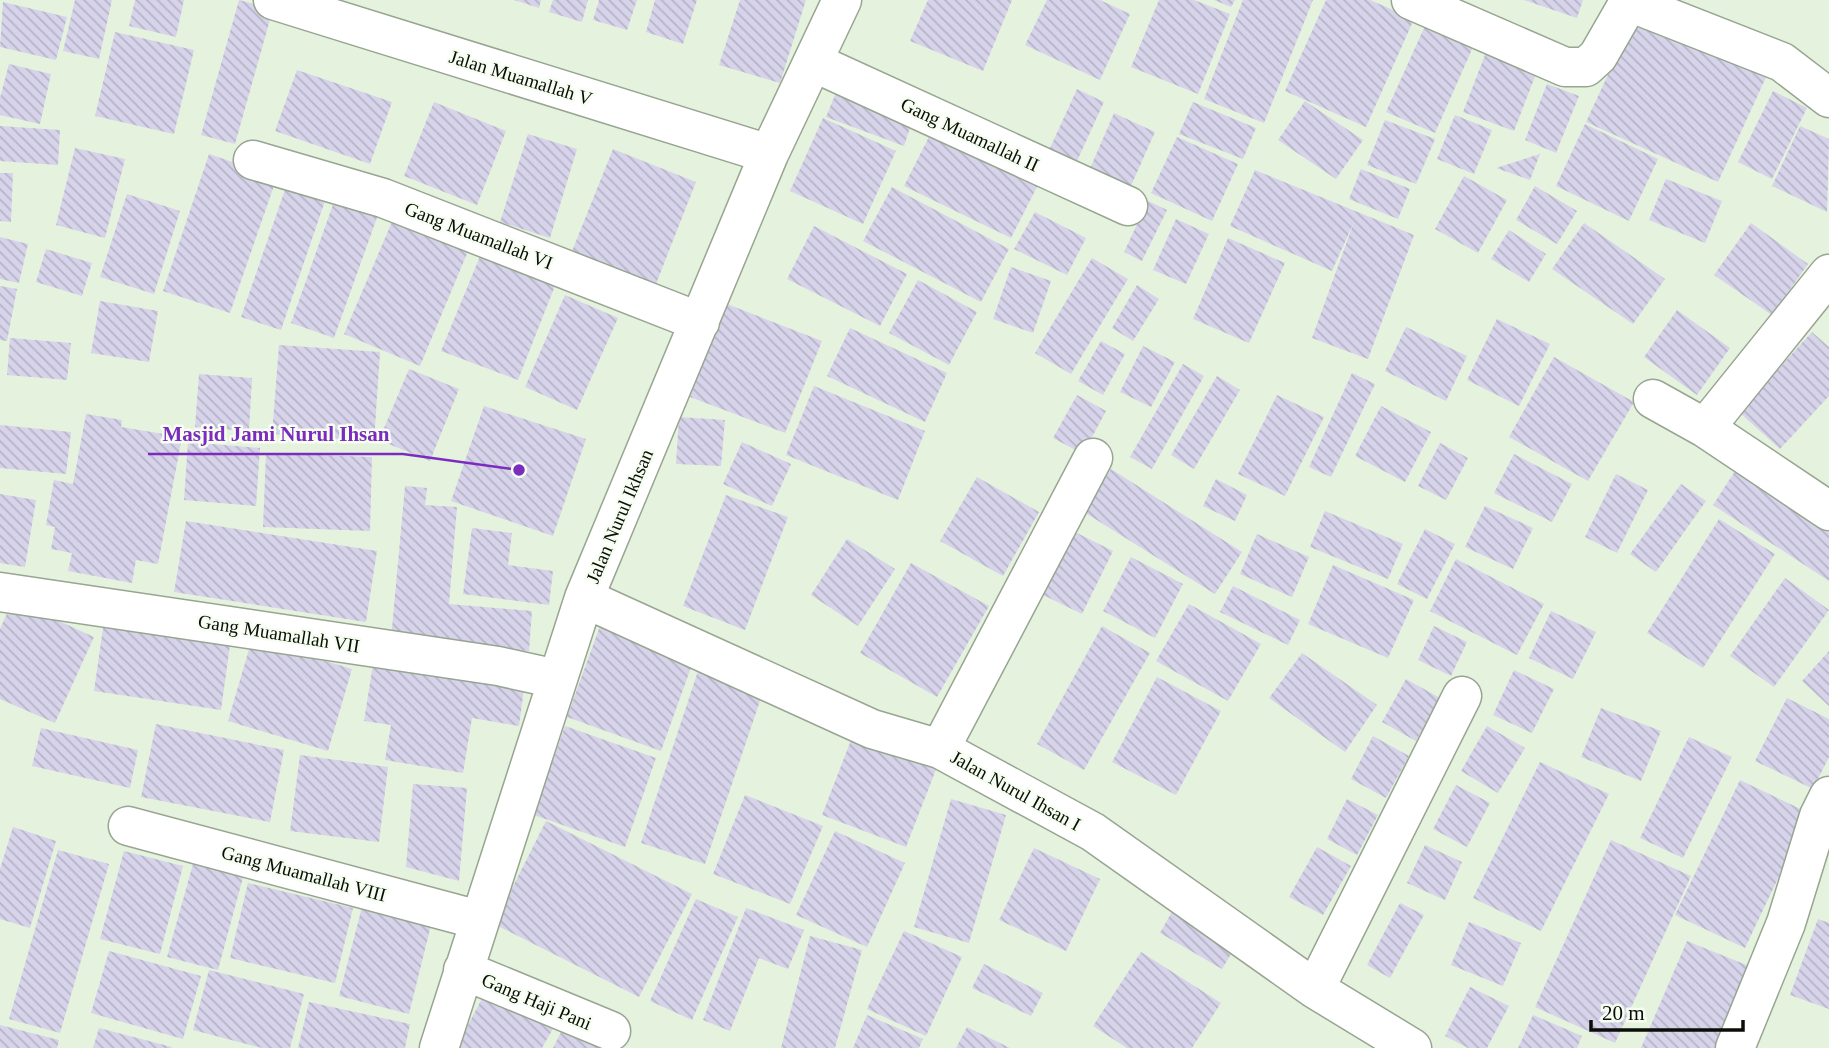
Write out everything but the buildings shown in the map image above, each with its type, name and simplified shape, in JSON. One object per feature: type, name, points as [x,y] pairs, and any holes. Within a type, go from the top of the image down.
[{"type":"street","name":"Jalan Muamallah V","points":[[273,0],[769,155]]},
{"type":"street","name":"Jalan Nurul Ikhsan","points":[[439,1048],[584,598],[769,155],[842,0]]},
{"type":"street","points":[[1411,0],[1565,67],[1586,67],[1598,56],[1629,1],[1783,62],[1829,98]]},
{"type":"street","name":"Gang Muamallah II","points":[[813,62],[1128,206]]},
{"type":"street","name":"Gang Muamallah VI","points":[[253,160],[383,198],[700,322]]},
{"type":"street","points":[[1705,428],[1829,274]]},
{"type":"street","points":[[1653,399],[1705,428],[1829,511]]},
{"type":"street","points":[[940,749],[1093,458]]},
{"type":"street","name":"Gang Muamallah VII","points":[[0,592],[499,666],[557,678]]},
{"type":"street","name":"Jalan Nurul Ihsan I","points":[[584,598],[872,729],[940,749],[1093,832],[1315,989],[1412,1048]]},
{"type":"street","points":[[1315,989],[1462,696]]},
{"type":"street","points":[[1735,1048],[1786,923],[1829,796]]},
{"type":"street","name":"Gang Muamallah VIII","points":[[128,825],[479,920]]},
{"type":"street","name":"Gang Haji Pani","points":[[463,970],[611,1031]]},
{"type":"place","name":"Masjid Jami Nurul Ihsan","points":[[519,470]]}]
